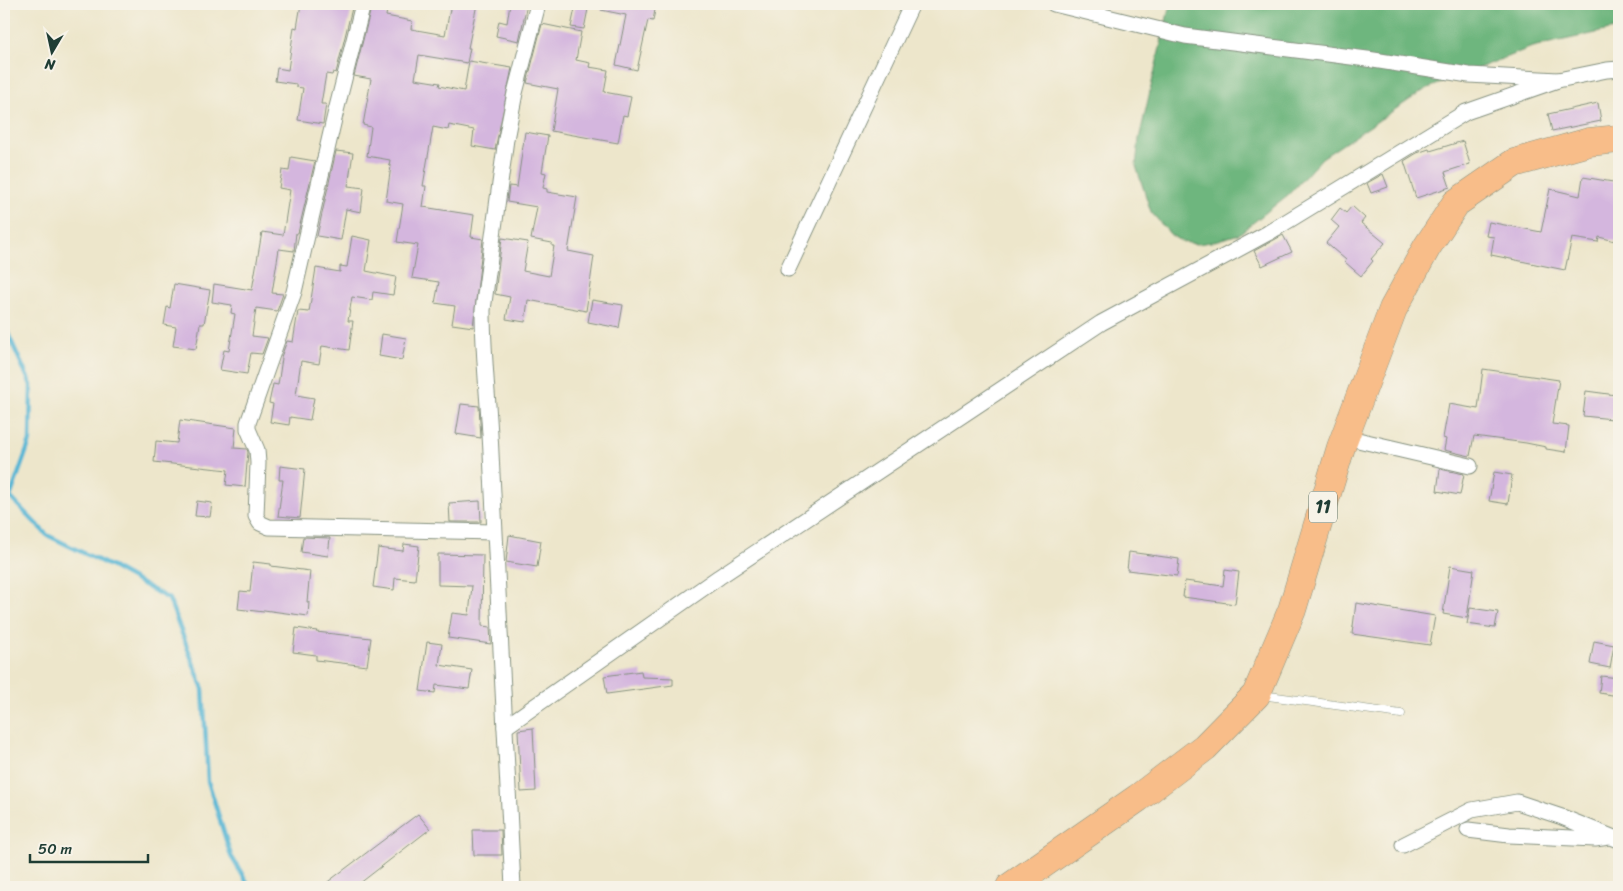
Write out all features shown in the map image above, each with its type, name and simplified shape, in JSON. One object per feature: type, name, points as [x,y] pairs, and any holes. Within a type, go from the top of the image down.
[{"type":"highway","name":"11","points":[[1010,887],[1138,798],[1205,747],[1256,695],[1292,610],[1345,436],[1393,309],[1427,247],[1456,203],[1514,163],[1589,142],[1619,139]]},
{"type":"street","points":[[363,4],[294,292],[248,423],[248,429],[257,450],[256,516],[260,523],[269,527],[494,532]]},
{"type":"street","points":[[513,887],[484,310],[499,188],[511,114],[538,4]]},
{"type":"street","points":[[788,270],[912,4]]},
{"type":"street","points":[[1054,4],[1185,36],[1367,59],[1469,75],[1558,80]]},
{"type":"street","points":[[505,727],[727,572],[1101,323],[1268,233],[1466,112],[1558,80],[1619,69]]},
{"type":"street","points":[[1345,436],[1470,466]]},
{"type":"street","points":[[1403,845],[1472,810],[1517,802],[1616,838]]},
{"type":"street","points":[[1468,830],[1509,835],[1595,839],[1616,838]]},
{"type":"lane","points":[[1256,695],[1401,714]]},
{"type":"green space","points":[[1170,4],[1619,4],[1619,28],[1532,47],[1426,89],[1322,158],[1289,194],[1239,234],[1197,244],[1182,242],[1171,235],[1151,212],[1136,166],[1139,139]]},
{"type":"building","points":[[301,4],[353,4],[336,73],[333,72],[332,75],[326,74],[321,104],[326,104],[323,124],[298,120],[303,88],[296,87],[296,84],[275,81],[277,68],[288,70],[294,27],[297,28]]},
{"type":"building","points":[[372,4],[388,4],[386,16],[412,21],[411,29],[445,35],[451,4],[477,4],[468,48],[470,48],[467,63],[419,55],[415,79],[440,83],[439,86],[464,91],[469,61],[512,68],[495,150],[472,146],[474,130],[449,125],[448,130],[433,127],[423,186],[426,186],[423,207],[474,215],[471,237],[483,239],[473,327],[452,324],[455,306],[435,303],[439,282],[412,278],[418,245],[397,242],[403,204],[386,201],[391,166],[389,166],[390,160],[367,156],[371,127],[363,125],[371,79],[354,76]]},
{"type":"building","points":[[510,4],[527,4],[519,41],[496,36],[499,21],[507,23]]},
{"type":"building","points":[[576,4],[589,4],[584,29],[571,27]]},
{"type":"building","points":[[602,4],[656,4],[653,21],[648,20],[637,70],[616,65],[626,15],[601,10]]},
{"type":"building","points":[[542,24],[581,32],[576,60],[590,63],[589,67],[608,70],[604,92],[631,97],[627,116],[623,115],[618,143],[551,131],[558,89],[527,83]]},
{"type":"building","points":[[1598,103],[1601,121],[1552,131],[1548,114]]},
{"type":"building","points":[[525,132],[548,136],[542,172],[546,173],[543,188],[547,189],[547,192],[577,197],[568,251],[594,256],[586,311],[528,300],[525,322],[506,319],[510,297],[495,294],[502,238],[528,242],[523,271],[549,276],[554,246],[552,246],[552,243],[531,239],[537,207],[507,202],[509,186],[517,187]]},
{"type":"building","points":[[1463,141],[1470,164],[1445,172],[1450,187],[1416,198],[1404,161],[1417,153]]},
{"type":"building","points":[[336,151],[353,153],[348,186],[364,188],[361,212],[346,209],[341,240],[317,236]]},
{"type":"building","points":[[291,157],[315,161],[298,233],[296,233],[294,251],[279,249],[272,293],[283,294],[277,311],[256,308],[252,336],[268,338],[262,354],[251,353],[247,374],[220,370],[224,350],[229,351],[235,314],[231,313],[232,305],[212,302],[214,284],[252,290],[262,232],[283,235],[290,190],[279,188],[282,170],[289,171]]},
{"type":"building","points":[[1383,174],[1388,187],[1371,193],[1367,183]]},
{"type":"building","points":[[1583,177],[1619,183],[1619,242],[1599,237],[1598,242],[1572,238],[1565,270],[1491,255],[1494,237],[1486,236],[1489,222],[1541,232],[1550,189],[1580,196]]},
{"type":"building","points":[[1352,206],[1365,218],[1361,223],[1385,243],[1371,259],[1373,261],[1361,276],[1326,243],[1339,227],[1331,220],[1340,208],[1346,213]]},
{"type":"building","points":[[1283,235],[1292,252],[1262,266],[1254,251]]},
{"type":"building","points":[[352,236],[371,240],[366,271],[396,277],[393,295],[373,292],[372,300],[352,297],[348,321],[353,321],[349,350],[322,346],[319,364],[301,361],[296,395],[314,398],[310,420],[290,417],[289,425],[270,422],[273,404],[269,403],[273,384],[278,385],[281,357],[287,341],[293,342],[298,311],[309,312],[316,268],[340,272],[340,266],[347,267]]},
{"type":"building","points":[[174,284],[210,290],[204,324],[200,324],[196,349],[173,346],[176,327],[164,325],[167,307],[170,308]]},
{"type":"building","points":[[592,300],[623,305],[619,328],[588,322]]},
{"type":"building","points":[[382,334],[406,338],[402,360],[379,356]]},
{"type":"building","points":[[1483,369],[1559,380],[1552,424],[1569,426],[1566,452],[1526,443],[1474,436],[1470,456],[1444,450],[1446,439],[1443,438],[1449,404],[1478,409]]},
{"type":"building","points":[[1586,391],[1616,395],[1613,419],[1583,416]]},
{"type":"building","points":[[461,404],[479,406],[481,438],[456,434]]},
{"type":"building","points":[[180,420],[236,428],[234,448],[247,449],[248,452],[245,487],[226,485],[228,470],[154,462],[156,441],[177,443]]},
{"type":"building","points":[[280,466],[305,469],[300,518],[278,516],[283,480],[279,480]]},
{"type":"building","points":[[1440,469],[1464,474],[1460,495],[1437,491]]},
{"type":"building","points":[[1494,472],[1512,475],[1508,504],[1489,501]]},
{"type":"building","points":[[197,501],[212,503],[210,517],[195,516]]},
{"type":"building","points":[[480,501],[481,522],[450,522],[449,503]]},
{"type":"building","points":[[509,535],[541,541],[537,567],[506,562]]},
{"type":"building","points":[[303,537],[330,538],[328,556],[301,552]]},
{"type":"building","points":[[404,544],[419,546],[415,580],[395,578],[394,590],[373,587],[378,548],[403,551]]},
{"type":"building","points":[[1129,552],[1179,559],[1177,576],[1127,570]]},
{"type":"building","points":[[438,554],[483,555],[482,626],[490,627],[491,644],[448,638],[452,613],[469,615],[472,586],[438,585]]},
{"type":"building","points":[[253,562],[310,571],[307,602],[309,602],[308,616],[264,610],[264,612],[238,609],[240,591],[250,592]]},
{"type":"building","points":[[1450,566],[1474,570],[1467,618],[1443,614]]},
{"type":"building","points":[[1225,570],[1239,572],[1235,604],[1183,597],[1185,581],[1223,586]]},
{"type":"building","points":[[1356,603],[1435,616],[1430,645],[1352,634]]},
{"type":"building","points":[[1470,608],[1498,612],[1495,628],[1467,624]]},
{"type":"building","points":[[296,628],[371,638],[367,666],[316,660],[316,655],[293,652]]},
{"type":"building","points":[[1594,641],[1614,645],[1610,668],[1590,664]]},
{"type":"building","points":[[427,642],[442,644],[439,665],[472,670],[469,689],[436,685],[435,693],[420,691]]},
{"type":"building","points":[[641,671],[642,677],[673,678],[673,685],[607,694],[604,676]]},
{"type":"building","points":[[1601,676],[1619,678],[1619,696],[1599,693]]},
{"type":"building","points":[[533,728],[536,791],[521,792],[518,730]]},
{"type":"building","points":[[418,814],[430,829],[355,887],[321,887]]},
{"type":"building","points":[[473,830],[501,830],[502,855],[474,855]]},
{"type":"waterway","points":[[4,325],[31,385],[30,441],[10,497],[47,535],[112,567],[169,599],[203,689],[208,781],[231,856],[250,887]]}]
